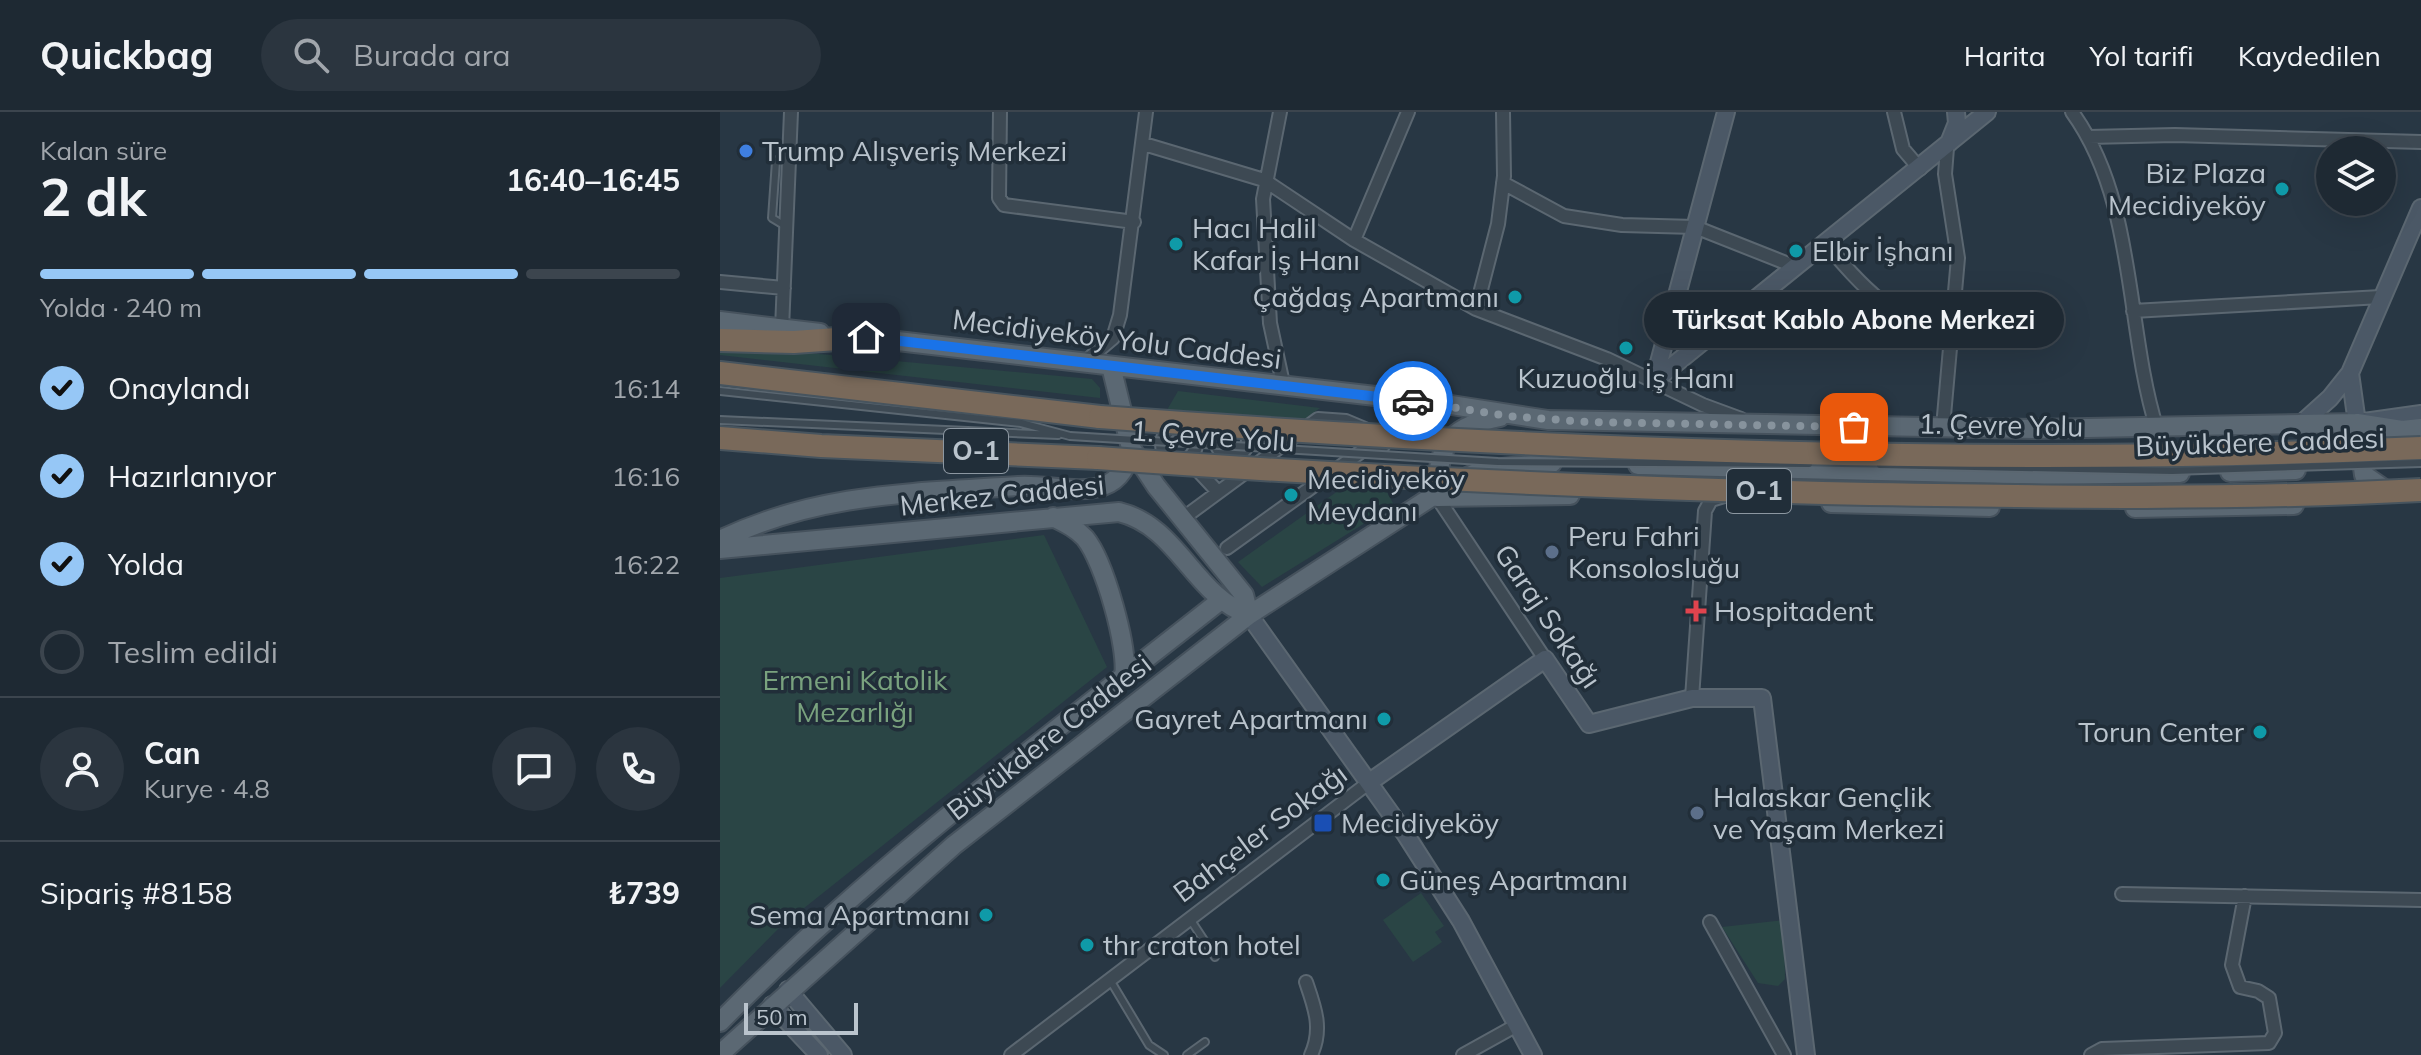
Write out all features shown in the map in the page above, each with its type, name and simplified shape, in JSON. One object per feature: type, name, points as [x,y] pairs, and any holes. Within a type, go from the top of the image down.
[{"type":"highway","points":[[720,340],[827,342],[866,337]]},
{"type":"highway","name":"1. Çevre Yolu","points":[[725,382],[867,398],[1100,417],[1464,439],[1781,451],[2158,457],[2421,448]]},
{"type":"highway","name":"1. Çevre Yolu","points":[[723,432],[853,447],[1098,458],[1389,477],[1808,492],[2143,498],[2417,495]]},
{"type":"main road","name":"Mecidiyeköy Yolu Caddesi","points":[[720,321],[1284,388],[1445,404],[1507,416]]},
{"type":"main road","points":[[1111,366],[1131,448],[1182,519],[1244,595],[1249,615]]},
{"type":"main road","name":"Büyükdere Caddesi","points":[[1507,416],[1764,427],[2157,429],[2357,423],[2402,430],[2421,428]]},
{"type":"main road","points":[[1507,416],[1467,424],[1453,433],[1438,466],[1437,497],[1724,496],[1871,506],[2150,508],[2261,507],[2417,495]]},
{"type":"main road","points":[[2357,423],[2361,467],[2378,488],[2417,495]]},
{"type":"main road","points":[[720,540],[780,515],[836,500],[1023,486],[1094,488],[1114,481],[1128,462],[1131,448]]},
{"type":"main road","name":"Büyükdere Caddesi","points":[[720,1054],[788,990],[954,845],[1249,615],[1437,497],[1453,483],[1483,470],[1548,463],[2043,475],[2421,463]]},
{"type":"main road","name":"Merkez Caddesi","points":[[720,549],[1119,512],[1136,516],[1162,533],[1221,600],[1249,615]]},
{"type":"main road","points":[[1053,517],[1075,529],[1091,546],[1125,650],[1124,677]]},
{"type":"main road","name":"Büyükdere Caddesi","points":[[720,1022],[772,970],[901,854],[1221,600]]},
{"type":"main road","points":[[772,970],[788,990]]},
{"type":"main road","points":[[755,987],[772,1005]]},
{"type":"street","points":[[782,329],[791,112]]},
{"type":"street","points":[[1000,112],[999,198],[1004,205],[1134,222]]},
{"type":"street","points":[[1083,362],[1096,355],[1113,338],[1120,315],[1146,112]]},
{"type":"street","points":[[1280,112],[1264,180],[1267,294],[1271,334],[1284,388]]},
{"type":"street","points":[[1354,240],[1408,112]]},
{"type":"street","points":[[1476,309],[1498,224],[1503,183],[1503,112]]},
{"type":"street","points":[[1654,381],[1726,112]]},
{"type":"street","points":[[1894,112],[1903,149],[1920,169]]},
{"type":"street","points":[[1943,427],[1958,258],[1945,174],[1947,148],[1957,123],[1956,112]]},
{"type":"street","points":[[1654,381],[1947,148],[1987,112]]},
{"type":"street","points":[[2072,112],[2088,137],[2114,208],[2157,429]]},
{"type":"street","points":[[2088,137],[2190,135],[2421,142]]},
{"type":"street","points":[[1144,144],[1264,180],[1354,240],[1476,309],[1607,359],[1703,405],[1764,427]]},
{"type":"street","points":[[1503,183],[1564,216],[1622,225],[1695,227],[1796,267]]},
{"type":"street","points":[[2300,425],[2330,398],[2350,373],[2421,208]]},
{"type":"street","points":[[1825,243],[1878,300],[1915,325],[1951,334]]},
{"type":"street","points":[[720,282],[784,288]]},
{"type":"street","points":[[2133,311],[2381,297]]},
{"type":"street","points":[[2350,373],[2357,423]]},
{"type":"street","name":"Büyükdere Caddesi","points":[[2357,423],[2421,414]]},
{"type":"street","points":[[1182,519],[1318,419],[1346,421],[1367,430],[1369,446]]},
{"type":"street","points":[[1249,443],[1286,443]]},
{"type":"street","points":[[1227,548],[1369,446],[1445,447]]},
{"type":"street","points":[[1187,458],[1218,492]]},
{"type":"street","points":[[1724,496],[1711,500],[1705,511],[1692,698],[1762,698],[1806,1055]]},
{"type":"street","name":"Garaj Sokağı","points":[[1437,497],[1589,724],[1692,698]]},
{"type":"street","points":[[1249,615],[1371,781],[1461,921],[1533,1055]]},
{"type":"street","name":"Bahçeler Sokağı","points":[[1014,1054],[1371,781],[1545,659]]},
{"type":"street","points":[[2122,894],[2421,900]]},
{"type":"street","points":[[2091,1055],[2102,1049],[2269,1043],[2275,1033],[2269,998],[2240,987],[2232,965],[2245,896]]},
{"type":"street","points":[[1710,922],[1784,1055]]},
{"type":"street","points":[[1306,982],[1318,1017],[1316,1042],[1311,1055]]},
{"type":"street","points":[[788,990],[843,1055]]},
{"type":"street","points":[[772,1005],[819,1055]]},
{"type":"street","points":[[1463,1055],[1517,1025]]},
{"type":"street","points":[[1032,1039],[1037,1055]]},
{"type":"lane","points":[[867,398],[1021,423],[1070,436]]},
{"type":"lane","points":[[723,432],[868,428],[1070,436],[1498,462],[2172,471],[2421,463]]},
{"type":"lane","points":[[1190,919],[1215,957]]},
{"type":"lane","points":[[1110,980],[1149,1045],[1164,1055]]},
{"type":"lane","points":[[1187,1055],[1205,1042]]},
{"type":"green space","points":[[720,345],[1092,379],[1100,388],[1100,398],[720,355]]},
{"type":"green space","points":[[1178,391],[1320,408],[1293,428],[1167,410]]},
{"type":"green space","points":[[1373,466],[1394,505],[1262,587],[1238,562]]},
{"type":"green space","name":"Ermeni Katolik Mezarlığı","points":[[1044,535],[1107,667],[779,928],[720,988],[720,578]]},
{"type":"green space","points":[[1421,893],[1444,926],[1435,932],[1442,942],[1413,962],[1383,920]]},
{"type":"green space","points":[[1784,920],[1785,979],[1778,986],[1758,983],[1722,927]]},
{"type":"way so far","points":[[1413,401],[1548,420],[1854,427]]},
{"type":"place","name":"Trump Alışveriş Merkezi","points":[[746,151]]},
{"type":"place","name":"Biz Plaza Mecidiyeköy","points":[[2282,189]]},
{"type":"place","name":"Hacı Halil Kafar İş Hanı","points":[[1176,244]]},
{"type":"place","name":"Elbir İşhanı","points":[[1796,251]]},
{"type":"place","name":"Çağdaş Apartmanı","points":[[1515,297]]},
{"type":"place","name":"Kuzuoğlu İş Hanı","points":[[1626,348]]},
{"type":"place","name":"Türksat Kablo Abone Merkezi","points":[[1854,427]]},
{"type":"place","name":"Mecidiyeköy Meydanı","points":[[1291,495]]},
{"type":"place","name":"Peru Fahri Konsolosluğu","points":[[1552,552]]},
{"type":"place","name":"Hospitadent","points":[[1696,611]]},
{"type":"place","name":"Gayret Apartmanı","points":[[1384,719]]},
{"type":"place","name":"Torun Center","points":[[2260,732]]},
{"type":"place","name":"Halaskar Gençlik ve Yaşam Merkezi","points":[[1697,813]]},
{"type":"place","name":"Mecidiyeköy","points":[[1323,823]]},
{"type":"place","name":"Güneş Apartmanı","points":[[1383,880]]},
{"type":"place","name":"Sema Apartmanı","points":[[986,915]]},
{"type":"place","name":"thr craton hotel","points":[[1087,945]]},
{"type":"route","points":[[866,337],[1413,401]]}]
